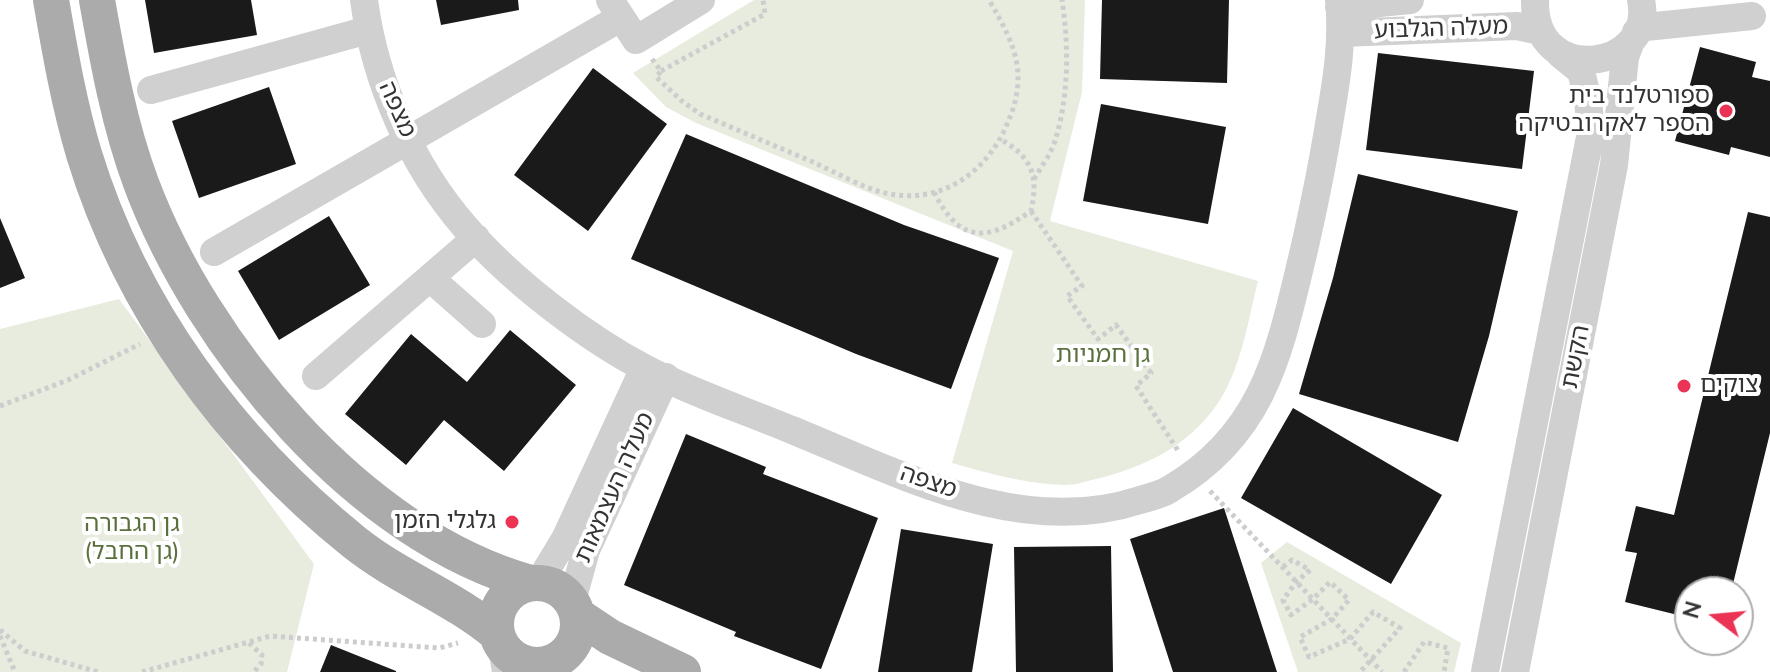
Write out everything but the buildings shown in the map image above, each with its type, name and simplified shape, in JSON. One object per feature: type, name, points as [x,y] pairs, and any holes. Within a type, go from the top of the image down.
[{"type":"main road","points":[[51,0],[71,105],[100,200],[118,244],[166,331],[208,394],[279,476],[355,543],[395,572],[479,619],[492,649],[520,662],[550,668],[574,643],[578,629],[575,608]]},
{"type":"main road","points":[[97,0],[119,112],[159,225],[212,322],[244,366],[311,444],[383,508],[420,534],[481,567],[553,585],[610,637],[683,672]]},
{"type":"main road","points":[[492,649],[499,606],[512,591],[535,582]]},
{"type":"street","name":"מצפה","points":[[364,0],[382,84],[408,139],[435,185],[476,238],[504,267],[553,308],[655,373],[907,477],[971,498],[1027,511],[1079,513],[1124,505],[1168,491],[1210,460],[1241,429],[1260,395],[1279,352],[1318,188],[1340,13]]},
{"type":"street","points":[[214,252],[622,19],[701,0]]},
{"type":"street","name":"מעלה הגלבוע","points":[[1340,13],[1410,0]]},
{"type":"street","points":[[1535,0],[1535,16],[1540,31]]},
{"type":"street","name":"הקשת","points":[[1515,672],[1614,165],[1625,57],[1641,18],[1641,0]]},
{"type":"street","points":[[1702,0],[1761,17]]},
{"type":"street","name":"מעלה הגלבוע","points":[[1340,13],[1517,26],[1540,31]]},
{"type":"street","points":[[1560,54],[1594,61],[1612,56],[1646,27],[1761,17]]},
{"type":"street","points":[[151,90],[368,30]]},
{"type":"street","name":"הקשת","points":[[1485,672],[1591,132],[1581,71],[1550,46],[1540,31]]},
{"type":"street","points":[[316,376],[476,238]]},
{"type":"street","points":[[430,278],[482,324]]},
{"type":"street","name":"מעלה העצמאות","points":[[535,582],[565,539],[655,373]]},
{"type":"street","name":"מעלה העצמאות","points":[[575,608],[586,550],[655,373]]},
{"type":"path","points":[[763,0],[765,14],[661,71],[656,77],[700,114],[886,193],[923,194],[956,186],[992,155],[1010,118],[1020,79],[1011,38],[989,0]]},
{"type":"path","points":[[1034,180],[1055,144],[1065,97],[1066,29],[1062,0]]},
{"type":"path","points":[[622,19],[661,71]]},
{"type":"path","points":[[934,192],[945,213],[957,225],[981,235],[1007,228],[1031,211],[1036,189],[1029,163],[1015,147],[1000,139]]},
{"type":"path","points":[[1031,211],[1082,286],[1067,296],[1098,339],[1116,325],[1151,373],[1136,386],[1193,472],[1382,672]]},
{"type":"path","points":[[0,406],[68,380],[166,331]]},
{"type":"path","points":[[1283,567],[1292,560],[1310,570],[1283,600],[1291,615],[1330,582],[1349,600],[1332,619],[1300,637],[1309,657],[1350,639],[1373,612],[1400,628],[1360,672]]},
{"type":"path","points":[[0,633],[15,672]]},
{"type":"path","points":[[0,633],[25,651],[98,672]]},
{"type":"path","points":[[142,672],[270,636],[492,649]]},
{"type":"path","points":[[1404,672],[1424,642],[1448,648],[1444,672]]},
{"type":"path","points":[[248,643],[262,655],[261,664],[253,669],[254,672]]},
{"type":"green space","name":"גן חמניות","points":[[754,0],[1085,0],[1082,92],[1050,221],[1258,281],[1233,375],[1218,403],[1194,431],[1180,443],[1148,461],[1074,484],[1023,480],[952,463],[1013,251],[696,123],[666,107],[633,73]]},
{"type":"green space","name":"גן הגבורה (גן החבל)","points":[[119,299],[314,564],[287,672],[0,672],[0,329]]},
{"type":"green space","points":[[1287,542],[1461,643],[1454,672],[1298,672],[1261,563]]},
{"type":"place","name":"ספורטלנד בית הספר לאקרובטיקה","points":[[1726,111]]},
{"type":"place","name":"צוקים","points":[[1684,386]]},
{"type":"place","name":"גלגלי הזמן","points":[[512,522]]}]
